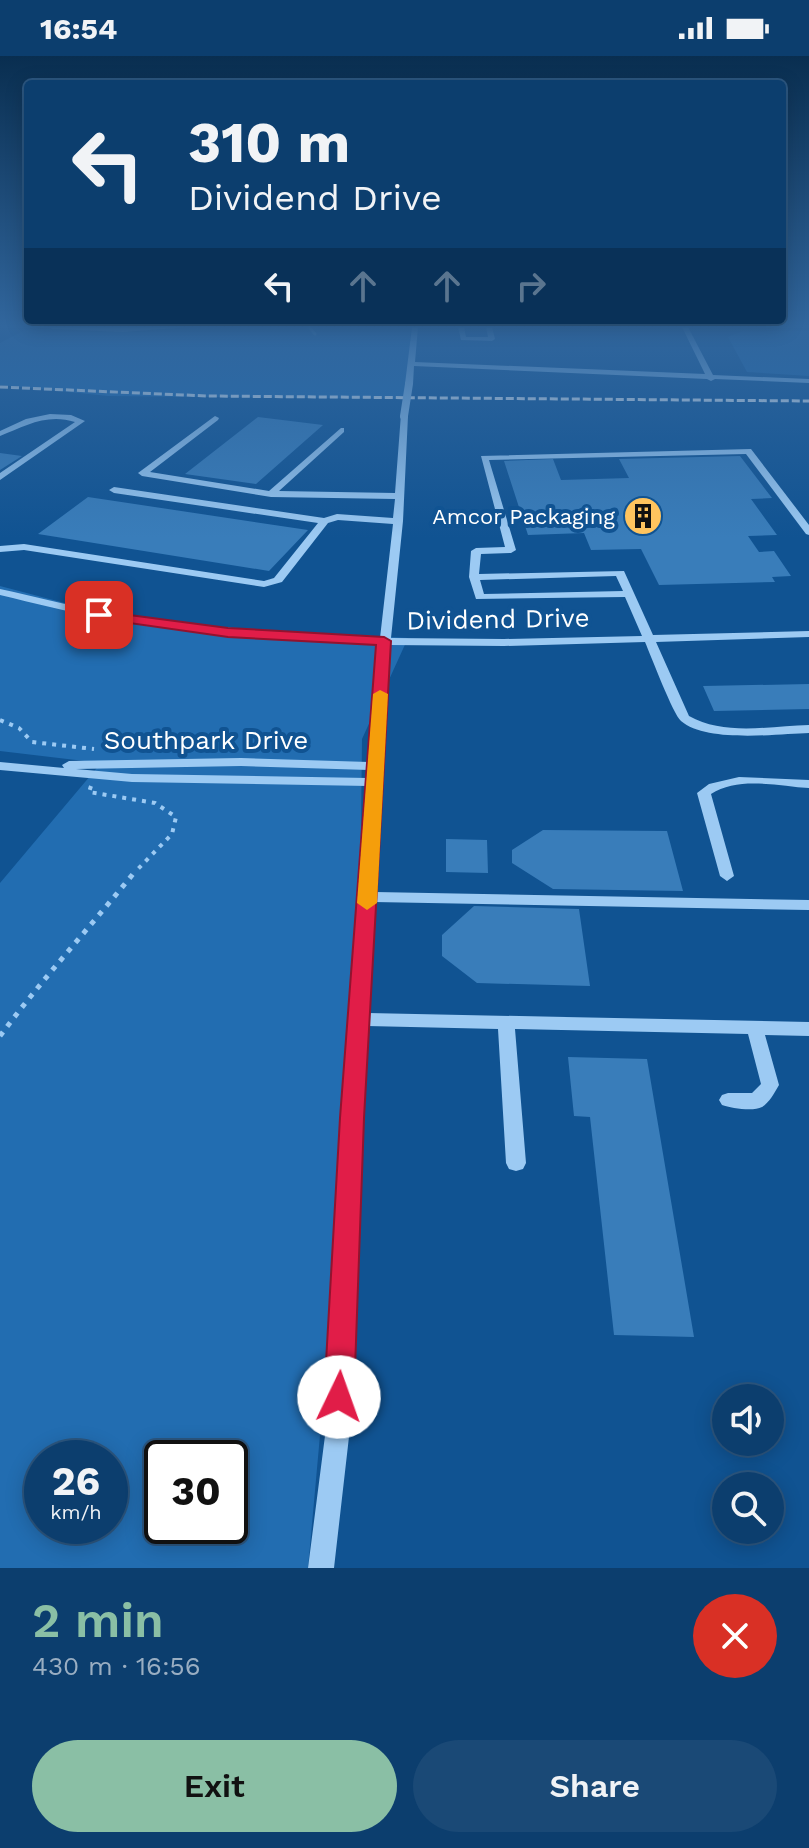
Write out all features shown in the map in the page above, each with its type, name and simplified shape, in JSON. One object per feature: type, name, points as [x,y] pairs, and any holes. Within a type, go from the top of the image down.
[{"type":"street","points":[[321,1568],[338,1428],[375,774],[407,398]]},
{"type":"street","points":[[0,434],[59,415],[81,421],[0,477]]},
{"type":"street","points":[[215,418],[142,473],[271,494],[399,496]]},
{"type":"street","points":[[271,494],[341,430]]},
{"type":"street","points":[[628,594],[480,597],[474,577],[476,551],[511,550],[484,458],[748,451],[809,532]]},
{"type":"street","points":[[114,490],[325,521],[337,517],[398,521]]},
{"type":"street","points":[[0,549],[24,547],[264,584],[278,580],[325,521]]},
{"type":"street","points":[[474,577],[620,573],[677,711],[691,724],[717,730],[809,729]]},
{"type":"street","name":"Dividend Drive","points":[[0,592],[119,620],[312,639],[384,641],[809,634]]},
{"type":"street","name":"Southpark Drive","points":[[0,766],[375,774]]},
{"type":"street","points":[[727,876],[704,793],[712,785],[726,782],[809,784]]},
{"type":"street","points":[[367,897],[809,905]]},
{"type":"street","points":[[359,1019],[809,1029]]},
{"type":"street","points":[[506,1022],[516,1163]]},
{"type":"street","points":[[728,1100],[757,1101],[770,1085],[755,1028]]},
{"type":"path","points":[[0,720],[19,728],[32,742],[74,744],[105,752],[89,792],[155,803],[176,817],[172,834],[149,854],[87,932],[36,987],[0,1036]]},
{"type":"shaded area","points":[[263,398],[407,398],[407,399]]},
{"type":"shaded area","points":[[0,586],[137,622],[408,638],[362,739],[359,1004],[308,1568],[0,1568],[0,883],[101,763],[0,751]]},
{"type":"building","points":[[258,417],[323,425],[256,484],[185,474]]},
{"type":"building","points":[[0,453],[22,456],[0,470]]},
{"type":"building","name":"Amcor Packaging","points":[[740,456],[772,498],[751,499],[777,535],[748,536],[759,552],[774,551],[791,576],[772,577],[775,582],[659,585],[641,549],[591,550],[584,533],[528,535],[504,461],[553,459],[561,480],[629,478],[619,459]]},
{"type":"building","points":[[88,497],[308,530],[269,571],[38,534]]},
{"type":"building","points":[[809,684],[809,709],[714,711],[703,686]]},
{"type":"building","points":[[543,830],[667,831],[683,891],[553,889],[512,863],[512,850]]},
{"type":"building","points":[[446,839],[487,840],[488,873],[446,872]]},
{"type":"building","points":[[474,906],[579,909],[590,986],[477,983],[442,956],[442,935]]},
{"type":"building","points":[[568,1057],[647,1059],[694,1337],[614,1335],[590,1117],[574,1116]]},
{"type":"railway","points":[[395,398],[809,401]]},
{"type":"slow traffic","points":[[367,903],[380,694]]},
{"type":"place","name":"Amcor Packaging","points":[[643,516]]},
{"type":"route","points":[[99,615],[228,632],[384,641],[352,1118],[339,1397]]}]
